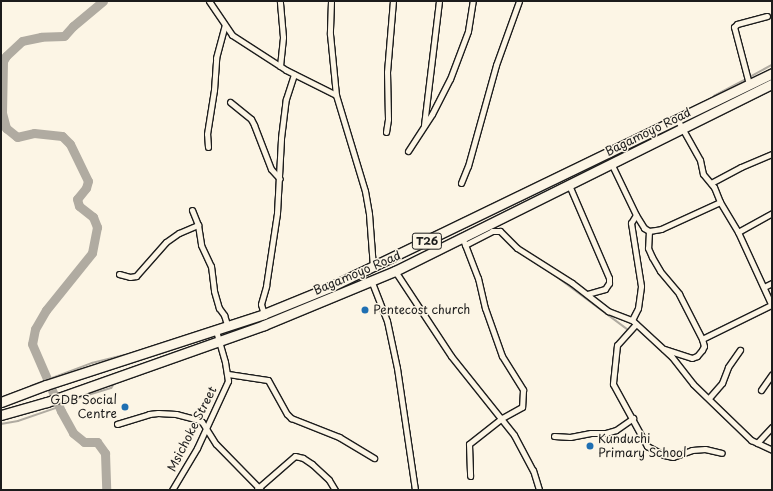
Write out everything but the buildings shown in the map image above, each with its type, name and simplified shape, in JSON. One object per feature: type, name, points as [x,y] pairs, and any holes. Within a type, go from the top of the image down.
[{"type":"highway","name":"Bagamoyo Road","points":[[1,402],[68,378],[228,327],[330,287],[772,73]]},
{"type":"highway","name":"Bagamoyo Road","points":[[1,415],[47,402],[219,341],[324,301],[463,242],[611,163],[772,84]]},
{"type":"street","points":[[209,1],[232,35],[280,66],[336,95]]},
{"type":"street","points":[[280,1],[283,37],[280,66]]},
{"type":"street","points":[[331,1],[330,34],[336,95],[365,191],[370,214],[373,266]]},
{"type":"street","points":[[386,132],[388,119],[387,72],[393,1]]},
{"type":"street","points":[[424,126],[439,1]]},
{"type":"street","points":[[408,151],[444,92],[468,31],[473,1]]},
{"type":"street","points":[[461,183],[496,65],[519,1]]},
{"type":"street","points":[[749,84],[734,27],[736,24],[767,16]]},
{"type":"street","points":[[208,147],[207,134],[214,90],[216,58],[225,25]]},
{"type":"street","points":[[264,314],[261,304],[269,266],[278,205],[286,99],[294,74]]},
{"type":"street","points":[[230,102],[251,119],[271,169],[280,179]]},
{"type":"street","points":[[677,119],[700,160],[703,174],[711,183],[720,202],[738,232],[764,287],[771,306],[702,339]]},
{"type":"street","points":[[711,183],[740,167],[772,154]]},
{"type":"street","points":[[611,163],[636,215],[644,228],[649,231],[661,229],[720,202]]},
{"type":"street","points":[[568,185],[609,278],[609,283],[605,289],[588,294]]},
{"type":"street","points":[[192,210],[198,225],[202,245],[211,266],[214,291],[219,308],[224,315],[228,327]]},
{"type":"street","points":[[738,232],[772,213]]},
{"type":"street","points":[[636,215],[631,223],[641,286],[638,308],[634,322],[617,345],[613,384],[647,446],[664,456],[673,457],[692,450],[705,448],[722,453]]},
{"type":"street","points":[[119,274],[130,277],[136,276],[166,242],[179,233],[198,225]]},
{"type":"street","points":[[470,476],[469,444],[502,418],[522,407],[523,390],[502,356],[485,308],[478,278],[463,242],[492,231],[500,231],[517,248],[588,294],[608,311],[634,322],[672,357],[693,384],[751,440],[772,450]]},
{"type":"street","points":[[649,231],[648,248],[652,257],[660,271],[679,294],[702,339],[704,346],[698,356],[692,358],[662,348]]},
{"type":"street","points":[[395,271],[451,356],[502,418],[524,452],[533,470],[539,490]]},
{"type":"street","points":[[372,280],[387,321],[397,368],[415,490]]},
{"type":"street","points":[[764,287],[772,283]]},
{"type":"street","points":[[216,331],[228,374],[268,380],[287,414],[291,418],[339,437],[374,458]]},
{"type":"street","points":[[708,398],[722,383],[731,362],[740,350]]},
{"type":"street","name":"Msichoke Street","points":[[172,490],[196,448],[205,426],[226,386],[228,374]]},
{"type":"street","points":[[761,390],[772,374]]},
{"type":"street","points":[[116,424],[158,413],[176,414],[198,420],[205,426],[216,444],[259,489],[295,456],[303,458],[312,464],[329,480],[335,490]]},
{"type":"street","points":[[554,436],[570,437],[592,432],[606,433],[616,430],[633,418]]},
{"type":"street","points":[[757,443],[772,427]]},
{"type":"waterway","points":[[103,1],[73,26],[64,36],[41,37],[22,41],[6,56],[3,61],[2,113],[6,128],[17,137],[34,133],[62,136],[70,144],[88,181],[86,188],[77,199],[79,206],[93,217],[97,227],[92,253],[46,310],[35,329],[32,344],[61,411],[73,433],[84,442],[97,442],[105,453],[106,490]]},
{"type":"waterway","points":[[750,77],[772,65]]},
{"type":"waterway","points":[[714,96],[744,80]]},
{"type":"waterway","points":[[552,273],[627,329]]},
{"type":"waterway","points":[[31,386],[92,363],[125,355]]},
{"type":"waterway","points":[[1,424],[18,421],[59,407],[75,399],[111,388],[115,383]]},
{"type":"place","name":"Pentecost church","points":[[365,310]]},
{"type":"place","name":"GDB Social Centre","points":[[125,407]]},
{"type":"place","name":"Kunduchi Primary School","points":[[590,446]]}]
